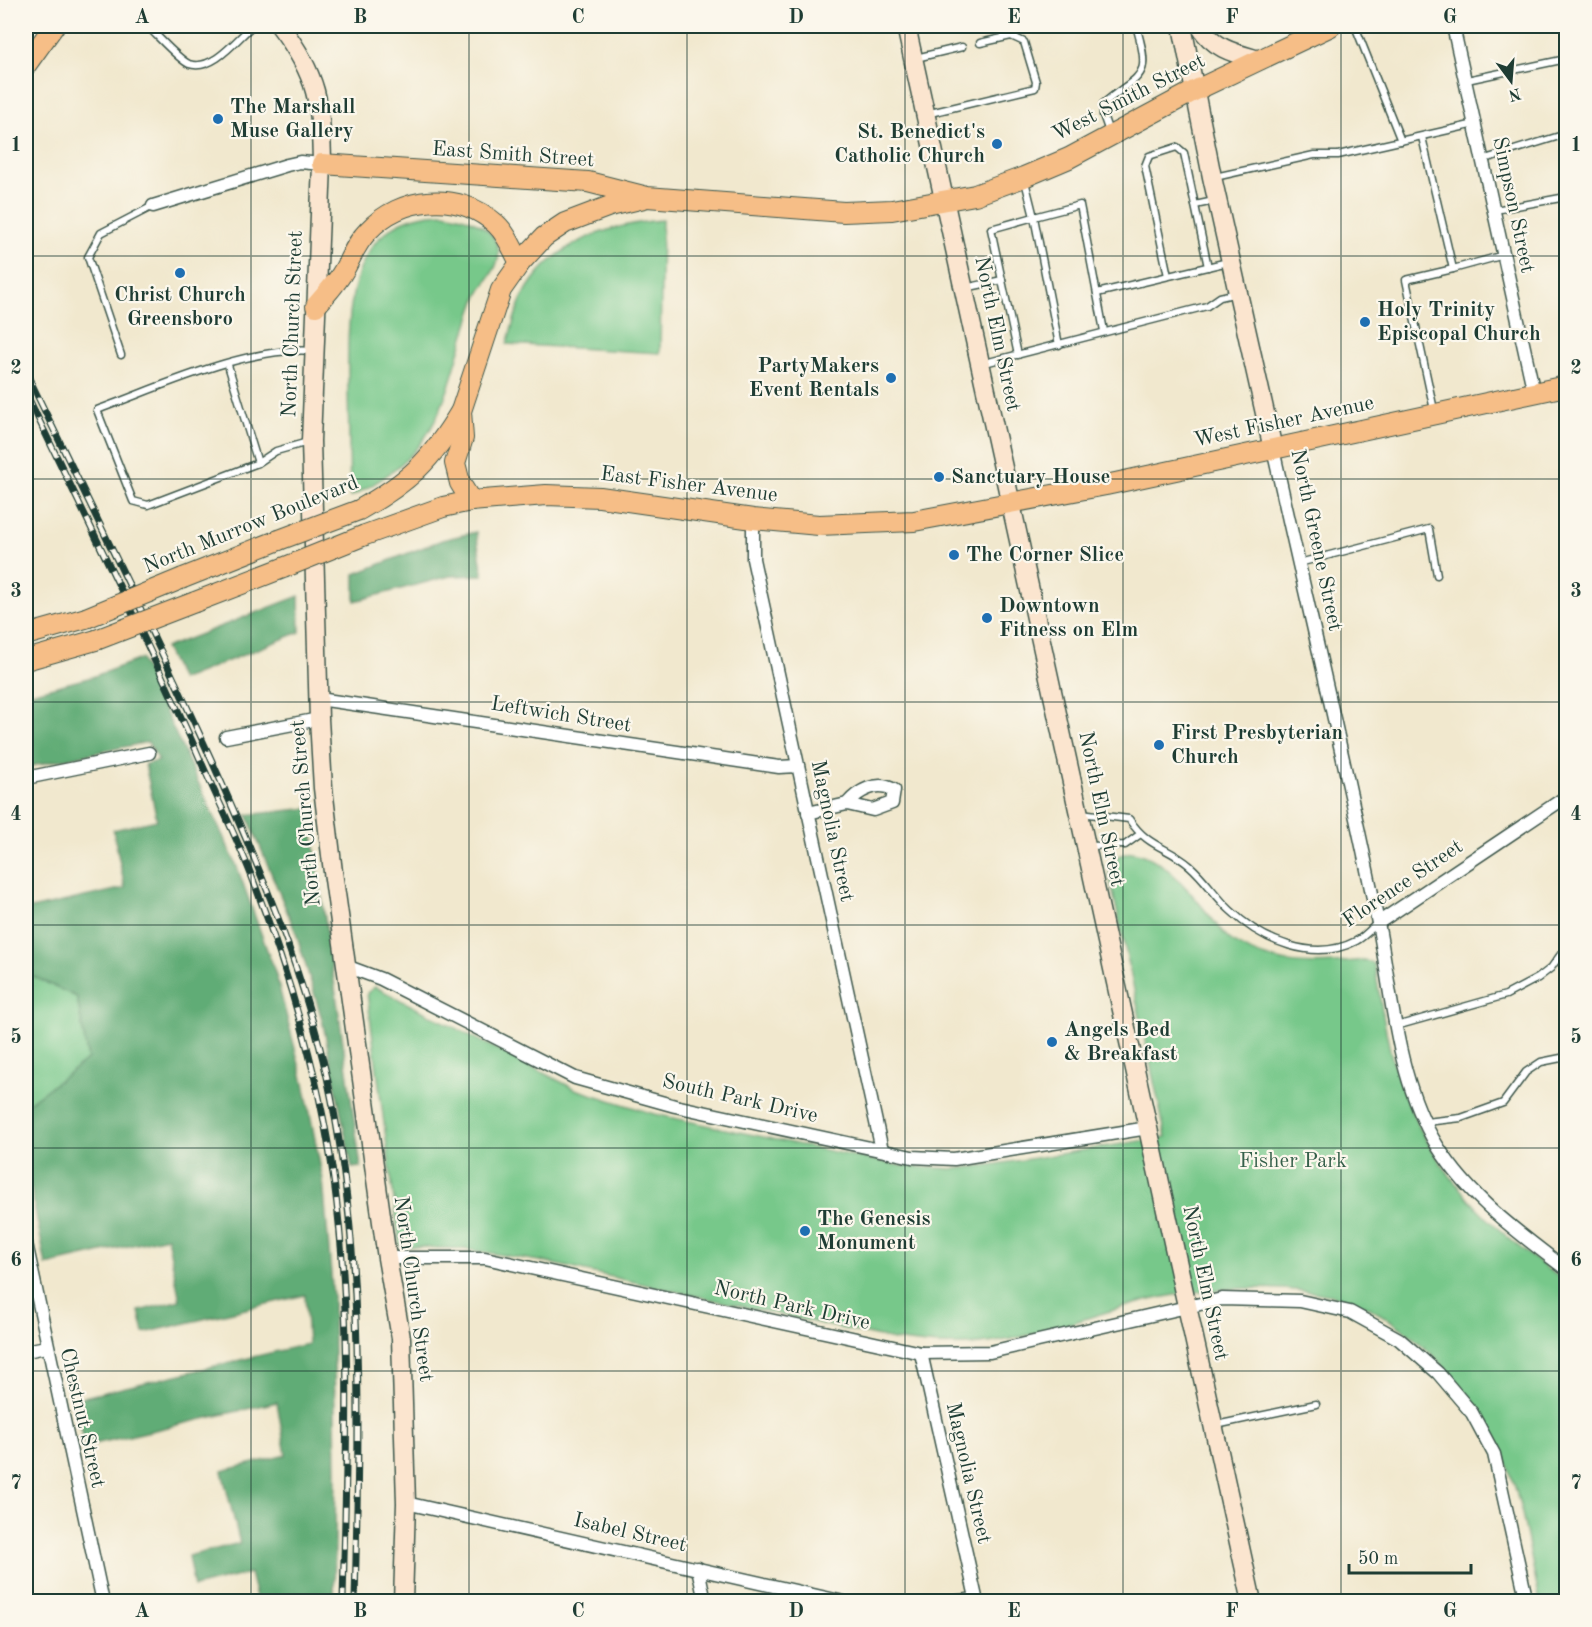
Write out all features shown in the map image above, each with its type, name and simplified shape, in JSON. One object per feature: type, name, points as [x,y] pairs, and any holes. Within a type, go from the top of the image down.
[{"type":"main road","points":[[26,65],[54,26]]},
{"type":"main road","name":"West Smith Street","points":[[945,202],[975,195],[1069,158],[1194,91],[1331,26]]},
{"type":"main road","name":"East Smith Street","points":[[322,164],[588,182],[647,198],[844,212],[892,210],[945,202]]},
{"type":"main road","points":[[471,501],[460,483],[455,463],[463,438],[461,411],[501,290],[520,262],[544,237],[565,224],[610,206],[647,198]]},
{"type":"main road","points":[[316,306],[344,271],[357,243],[367,231],[385,214],[409,204],[436,200],[471,207],[496,224],[520,262]]},
{"type":"main road","name":"West Fisher Avenue","points":[[1011,504],[1566,386]]},
{"type":"main road","name":"North Murrow Boulevard","points":[[26,635],[87,618],[359,510],[406,481],[427,461],[461,411]]},
{"type":"main road","name":"East Fisher Avenue","points":[[26,660],[96,640],[365,535],[443,507],[471,501],[520,495],[574,495],[753,519],[819,525],[877,524],[914,520],[1011,504]]},
{"type":"street","name":"North Church Street","points":[[280,26],[299,51],[314,82],[320,116],[322,164],[311,441],[319,719],[323,788],[346,966],[387,1258],[401,1338],[406,1503],[403,1602]]},
{"type":"street","name":"North Elm Street","points":[[906,26],[1252,1602]]},
{"type":"street","name":"North Greene Street","points":[[1182,26],[1212,177],[1378,923],[1403,1066],[1426,1122],[1448,1162],[1469,1189],[1493,1213],[1566,1269]]},
{"type":"street","points":[[1200,26],[1211,41],[1222,49],[1259,60]]},
{"type":"street","name":"Simpson Street","points":[[1454,26],[1485,159],[1534,393]]},
{"type":"street","name":"East Smith Street","points":[[153,206],[287,165],[300,162],[322,164]]},
{"type":"street","name":"Magnolia Street","points":[[753,519],[753,559],[882,1150]]},
{"type":"street","name":"Leftwich Street","points":[[319,699],[779,767],[798,766]]},
{"type":"street","points":[[226,737],[319,719]]},
{"type":"street","points":[[26,778],[149,753]]},
{"type":"street","name":"Florence Street","points":[[1378,923],[1566,797]]},
{"type":"street","points":[[808,813],[847,804]]},
{"type":"street","name":"South Park Drive","points":[[346,966],[381,979],[575,1077],[675,1106],[912,1158],[954,1160],[1148,1128]]},
{"type":"street","name":"Chestnut Street","points":[[26,1243],[46,1347],[103,1602]]},
{"type":"street","name":"North Park Drive","points":[[387,1258],[484,1258],[921,1353],[1000,1350],[1222,1299],[1300,1301],[1335,1308],[1399,1339],[1438,1372],[1472,1413],[1494,1454],[1527,1602]]},
{"type":"street","points":[[26,1351],[46,1347]]},
{"type":"street","name":"Magnolia Street","points":[[921,1353],[976,1600]]},
{"type":"street","name":"Isabel Street","points":[[406,1503],[844,1602]]},
{"type":"street","points":[[698,1568],[705,1602]]},
{"type":"street","points":[[952,1602],[976,1600]]},
{"type":"lane","points":[[147,26],[189,64],[201,64],[220,56],[252,26]]},
{"type":"lane","points":[[1110,134],[1102,115],[1103,104],[1135,82],[1144,68],[1144,53],[1136,26]]},
{"type":"lane","points":[[1355,26],[1401,141]]},
{"type":"lane","points":[[926,114],[1035,88],[1036,82],[1028,47],[1024,42],[1011,36],[980,43]]},
{"type":"lane","points":[[914,58],[962,47]]},
{"type":"lane","points":[[1467,80],[1566,59]]},
{"type":"lane","points":[[1212,177],[1314,155],[1338,155],[1475,124]]},
{"type":"lane","points":[[1485,159],[1566,134]]},
{"type":"lane","points":[[1422,137],[1454,269]]},
{"type":"lane","points":[[1168,276],[1144,166],[1149,156],[1176,147],[1184,153],[1208,267]]},
{"type":"lane","points":[[1024,177],[1059,345]]},
{"type":"lane","points":[[1495,210],[1566,197]]},
{"type":"lane","points":[[1195,205],[1218,201]]},
{"type":"lane","points":[[1018,355],[991,229],[1080,205],[1104,331]]},
{"type":"lane","points":[[121,355],[88,256],[101,233],[153,206]]},
{"type":"lane","points":[[1435,414],[1406,280],[1505,255]]},
{"type":"lane","points":[[1097,293],[1231,261]]},
{"type":"lane","points":[[964,288],[1002,280]]},
{"type":"lane","points":[[981,364],[1207,306],[1220,297],[1238,293]]},
{"type":"lane","points":[[311,441],[276,451],[258,463],[148,505],[133,501],[97,410],[271,352],[314,351]]},
{"type":"lane","points":[[228,365],[258,463]]},
{"type":"lane","points":[[1298,564],[1429,529],[1437,575]]},
{"type":"lane","name":"Florence Street","points":[[1080,812],[1129,819],[1139,836],[1189,865],[1231,911],[1257,931],[1287,946],[1335,949],[1358,941],[1378,923]]},
{"type":"lane","points":[[1087,846],[1125,845],[1139,836]]},
{"type":"lane","points":[[1396,1026],[1514,991],[1551,968],[1566,947]]},
{"type":"lane","points":[[1426,1122],[1461,1118],[1503,1103],[1526,1072],[1541,1062],[1566,1057]]},
{"type":"lane","points":[[1214,1425],[1316,1404]]},
{"type":"green space","points":[[444,213],[469,219],[490,233],[498,248],[498,261],[477,298],[448,389],[425,437],[408,458],[383,478],[350,497],[349,329],[358,273],[370,250],[387,231],[411,218]]},
{"type":"green space","points":[[662,220],[660,353],[507,344],[521,300],[533,281],[563,251],[600,233]]},
{"type":"green space","points":[[476,532],[483,575],[450,576],[355,601],[355,574],[442,540]]},
{"type":"green space","points":[[299,596],[300,632],[181,680],[165,648]]},
{"type":"green space","points":[[141,659],[236,864],[275,972],[304,1083],[323,1180],[333,1297],[336,1472],[334,1601],[257,1601],[250,1573],[194,1587],[188,1556],[240,1543],[222,1471],[286,1455],[277,1402],[85,1446],[75,1399],[308,1344],[305,1295],[144,1333],[139,1311],[180,1300],[167,1237],[46,1265],[26,1164],[26,1105],[88,1059],[77,997],[26,973],[26,910],[125,888],[113,830],[157,820],[145,764],[159,761],[148,742],[26,767],[26,694],[92,677]]},
{"type":"green space","points":[[309,808],[361,1167],[352,1168],[322,1019],[296,933],[247,815]]},
{"type":"green space","name":"Fisher Park","points":[[1131,852],[1155,861],[1177,878],[1227,937],[1247,950],[1296,963],[1364,960],[1374,964],[1392,1059],[1409,1106],[1424,1137],[1442,1165],[1485,1216],[1537,1261],[1566,1282],[1566,1601],[1540,1601],[1525,1526],[1509,1470],[1491,1428],[1470,1396],[1428,1350],[1411,1336],[1373,1310],[1351,1301],[1299,1290],[1242,1288],[1214,1290],[1142,1302],[1011,1339],[976,1344],[940,1345],[893,1340],[545,1262],[464,1249],[400,1246],[367,993],[375,987],[575,1089],[654,1114],[901,1166],[955,1169],[1166,1137],[1109,874],[1118,856]]},
{"type":"green space","points":[[26,973],[77,997],[88,1059],[26,1105]]},
{"type":"railway","points":[[26,372],[211,759],[277,915],[317,1036],[339,1142],[354,1272],[358,1404],[355,1602]]},
{"type":"railway","points":[[26,393],[155,660],[241,851],[281,957],[303,1031],[328,1143],[340,1233],[344,1286],[347,1391],[343,1602]]},
{"type":"place","name":"The Marshall Muse Gallery","points":[[218,119]]},
{"type":"place","name":"St. Benedict's Catholic Church","points":[[997,144]]},
{"type":"place","name":"Christ Church Greensboro","points":[[180,273]]},
{"type":"place","name":"Holy Trinity Episcopal Church","points":[[1365,322]]},
{"type":"place","name":"PartyMakers Event Rentals","points":[[891,378]]},
{"type":"place","name":"Sanctuary House","points":[[939,477]]},
{"type":"place","name":"The Corner Slice","points":[[954,555]]},
{"type":"place","name":"Downtown Fitness on Elm","points":[[987,618]]},
{"type":"place","name":"First Presbyterian Church","points":[[1159,745]]},
{"type":"place","name":"Angels Bed & Breakfast","points":[[1052,1042]]},
{"type":"place","name":"The Genesis Monument","points":[[805,1231]]}]
